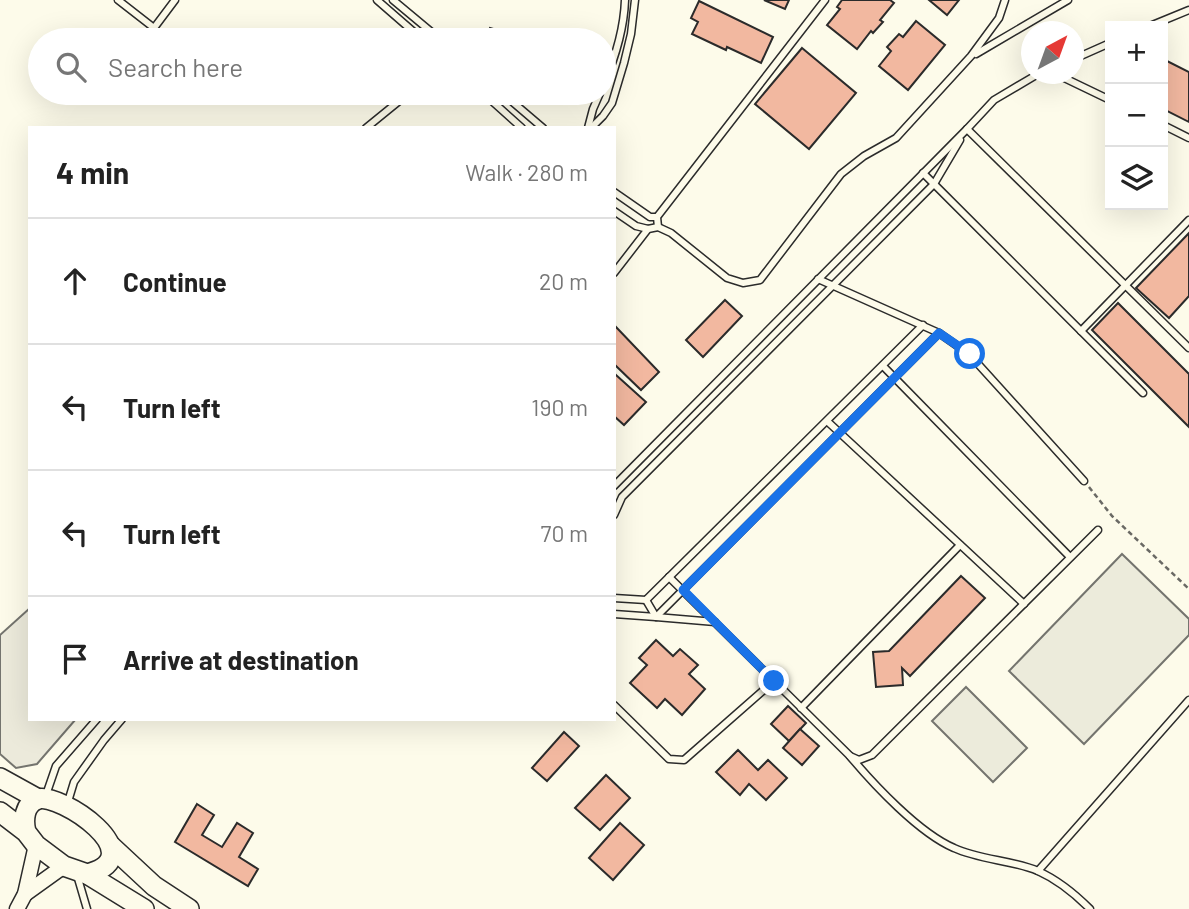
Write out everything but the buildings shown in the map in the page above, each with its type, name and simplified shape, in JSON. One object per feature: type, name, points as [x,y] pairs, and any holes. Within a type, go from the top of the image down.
[{"type":"highway","points":[[0,778],[42,799],[66,806],[84,817],[154,886],[189,909]]},
{"type":"highway","points":[[31,838],[25,815],[28,808],[42,799]]},
{"type":"highway","points":[[0,812],[76,870],[144,909]]},
{"type":"highway","points":[[76,870],[101,869],[108,863],[111,846]]},
{"type":"street","points":[[17,909],[25,894],[31,838]]},
{"type":"street","points":[[25,894],[76,870]]},
{"type":"lane","points":[[118,0],[154,28],[175,0]]},
{"type":"lane","points":[[377,0],[409,28]]},
{"type":"lane","points":[[393,0],[426,28]]},
{"type":"lane","points":[[616,51],[625,0]]},
{"type":"lane","points":[[616,90],[627,53],[635,0]]},
{"type":"lane","points":[[658,227],[657,217],[825,0]]},
{"type":"lane","points":[[616,212],[636,226],[648,229],[658,227],[671,233],[727,278],[743,283],[760,280],[841,174],[864,156],[896,138],[971,56],[999,18],[1005,0]]},
{"type":"lane","points":[[971,56],[1068,0]]},
{"type":"lane","points":[[1162,21],[1189,10]]},
{"type":"lane","points":[[1084,54],[1105,45]]},
{"type":"lane","points":[[616,484],[994,100],[1021,84]]},
{"type":"lane","points":[[1077,84],[1105,98]]},
{"type":"lane","points":[[368,126],[394,105]]},
{"type":"lane","points":[[496,105],[520,126]]},
{"type":"lane","points":[[516,105],[540,126]]},
{"type":"lane","points":[[589,126],[595,105]]},
{"type":"lane","points":[[591,126],[611,105]]},
{"type":"lane","points":[[1168,128],[1189,138]]},
{"type":"lane","points":[[616,510],[622,497],[934,184],[967,129]]},
{"type":"lane","points":[[967,129],[1189,348]]},
{"type":"lane","points":[[923,173],[1143,393]]},
{"type":"lane","points":[[616,192],[650,217],[657,217]]},
{"type":"lane","points":[[1081,331],[1189,220]]},
{"type":"lane","points":[[616,270],[648,229]]},
{"type":"lane","points":[[818,279],[923,325],[970,354],[1084,481]]},
{"type":"lane","points":[[616,598],[646,600],[923,325]]},
{"type":"lane","points":[[656,617],[939,333]]},
{"type":"lane","points":[[883,366],[1070,557]]},
{"type":"lane","points":[[827,421],[1024,604]]},
{"type":"lane","points":[[849,755],[859,760],[872,755],[1098,530]]},
{"type":"lane","points":[[801,708],[960,545]]},
{"type":"lane","points":[[669,577],[849,755],[871,782],[925,831],[954,849],[1038,871],[1070,889],[1090,909]]},
{"type":"lane","points":[[646,600],[656,617]]},
{"type":"lane","points":[[616,614],[715,622]]},
{"type":"lane","points":[[616,707],[670,758],[684,760],[774,681]]},
{"type":"lane","points":[[1038,871],[1189,700]]},
{"type":"lane","points":[[42,799],[56,766],[95,721]]},
{"type":"lane","points":[[66,806],[74,782],[120,721]]},
{"type":"lane","points":[[76,870],[87,909]]},
{"type":"path","points":[[1084,481],[1112,516],[1189,589]]},
{"type":"shaded area","points":[[1122,554],[1189,619],[1189,635],[1084,744],[1009,671]]},
{"type":"shaded area","points":[[28,610],[28,721],[74,721],[37,764],[16,768],[0,754],[0,635]]},
{"type":"shaded area","points":[[966,687],[1027,748],[993,782],[932,721]]},
{"type":"route","points":[[774,681],[683,590],[939,333],[970,354]]}]
